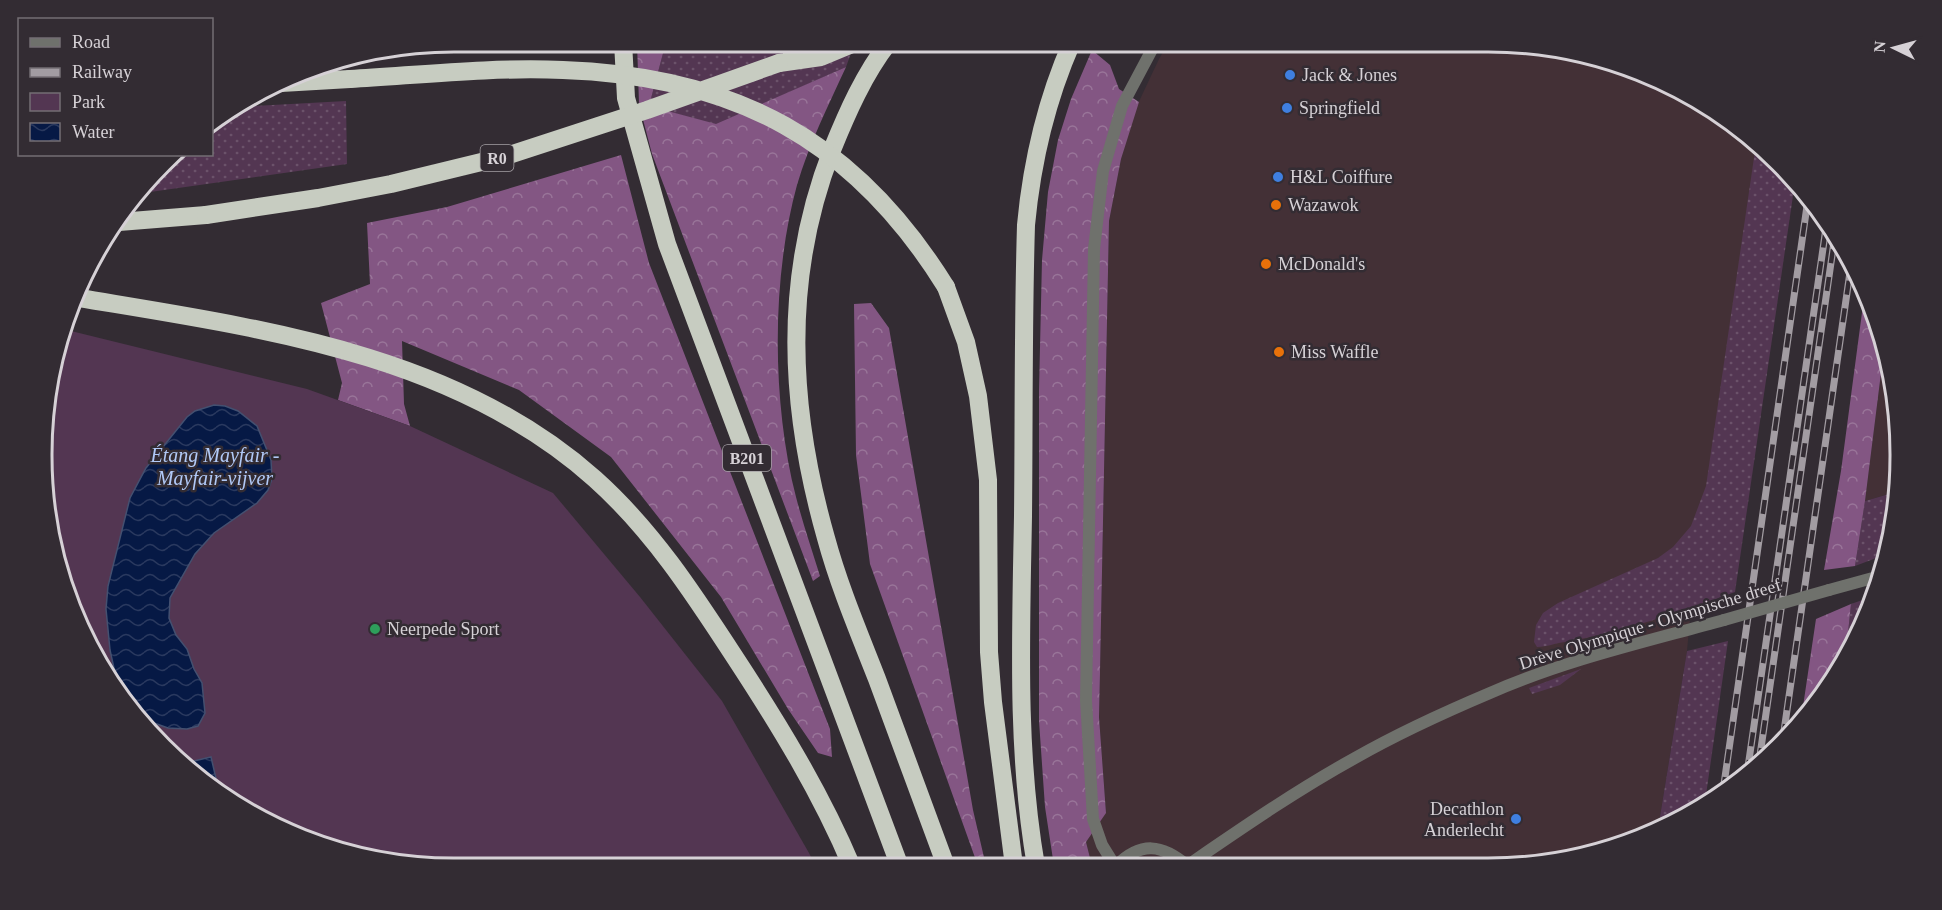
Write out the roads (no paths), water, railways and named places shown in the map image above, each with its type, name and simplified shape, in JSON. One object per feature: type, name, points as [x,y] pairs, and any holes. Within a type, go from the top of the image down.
[{"type":"highway","name":"B201","points":[[624,52],[626,98],[667,244],[897,858]]},
{"type":"highway","name":"R0","points":[[127,221],[206,215],[318,198],[403,181],[506,156],[647,110],[779,63],[799,52]]},
{"type":"highway","points":[[779,63],[821,57],[833,52]]},
{"type":"highway","points":[[883,52],[862,84],[840,129],[822,177],[808,227],[797,298],[795,344],[799,408],[826,538],[943,858]]},
{"type":"highway","points":[[1035,858],[1023,752],[1020,652],[1026,225],[1036,148],[1068,52]]},
{"type":"highway","points":[[305,82],[481,71],[562,70],[643,77],[712,94],[742,105],[790,129],[850,171],[873,191],[907,230],[946,288],[966,342],[978,396],[988,480],[989,652],[993,702],[1013,858]]},
{"type":"highway","points":[[84,299],[237,325],[327,345],[387,364],[466,395],[531,430],[594,478],[643,528],[697,599],[762,700],[813,787],[848,858]]},
{"type":"street","points":[[1111,858],[1102,845],[1093,819],[1086,700],[1094,249],[1103,171],[1122,106],[1151,52]]},
{"type":"street","name":"Drève Olympique - Olympische dreef","points":[[1199,858],[1255,819],[1355,758],[1491,692],[1567,664],[1870,579]]},
{"type":"street","points":[[1123,858],[1137,850],[1150,848],[1171,852],[1178,858]]},
{"type":"water","name":"Étang Mayfair - Mayfair-vijver","points":[[214,405],[225,406],[238,411],[257,426],[271,460],[272,479],[268,490],[257,503],[214,533],[195,554],[170,598],[169,618],[176,635],[187,649],[202,683],[205,713],[198,726],[187,729],[168,728],[155,723],[114,669],[106,609],[108,586],[130,498],[146,468],[187,417],[195,411]]},
{"type":"water","points":[[211,757],[216,779],[210,774],[194,761]]},
{"type":"railway","points":[[1725,780],[1806,210]]},
{"type":"railway","points":[[1749,760],[1825,236]]},
{"type":"railway","points":[[1761,750],[1833,249]]},
{"type":"railway","points":[[1785,726],[1849,279]]},
{"type":"place","name":"Jack & Jones","points":[[1290,75]]},
{"type":"place","name":"Springfield","points":[[1287,108]]},
{"type":"place","name":"H&L Coiffure","points":[[1278,177]]},
{"type":"place","name":"Wazawok","points":[[1276,205]]},
{"type":"place","name":"McDonald's","points":[[1266,264]]},
{"type":"place","name":"Miss Waffle","points":[[1279,352]]},
{"type":"place","name":"Neerpede Sport","points":[[375,629]]},
{"type":"place","name":"Decathlon Anderlecht","points":[[1516,819]]}]
